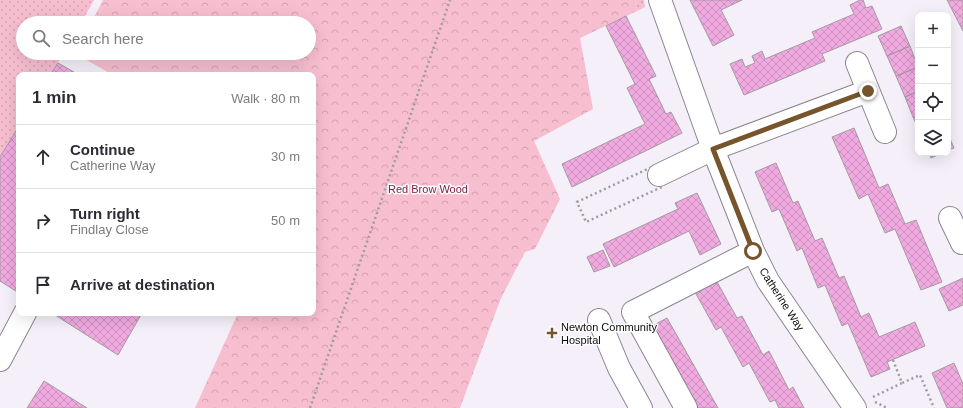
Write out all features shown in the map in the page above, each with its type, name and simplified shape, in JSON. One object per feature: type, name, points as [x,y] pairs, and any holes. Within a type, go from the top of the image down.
[{"type":"street","name":"Catherine Way","points":[[660,0],[713,149],[753,251],[768,281],[862,403]]},
{"type":"street","points":[[857,63],[885,132]]},
{"type":"street","points":[[659,175],[713,149],[868,91]]},
{"type":"street","points":[[950,218],[963,243]]},
{"type":"street","points":[[686,408],[633,312],[753,251]]},
{"type":"street","points":[[0,360],[24,316]]},
{"type":"street","points":[[599,320],[619,368],[641,408]]},
{"type":"path","points":[[310,408],[450,0]]},
{"type":"path","points":[[654,166],[659,175],[664,186],[586,222],[577,202],[654,166]]},
{"type":"path","points":[[892,360],[902,383]]},
{"type":"path","points":[[862,403],[920,375],[934,408]]},
{"type":"green space","points":[[0,0],[94,0],[85,16],[16,16],[16,60],[60,60],[52,72],[16,72],[16,131],[0,157]]},
{"type":"green space","name":"Red Brow Wood","points":[[103,0],[635,0],[637,11],[580,38],[593,109],[534,141],[560,199],[535,249],[525,252],[501,298],[460,408],[195,408],[237,316],[316,316],[316,72],[108,72],[86,60],[316,60],[316,16],[95,16]]},
{"type":"green space","points":[[635,0],[644,0],[645,7],[637,11]]},
{"type":"building","points":[[690,0],[742,0],[721,10],[734,35],[713,46]]},
{"type":"building","points":[[863,0],[866,8],[872,6],[882,29],[822,54],[825,61],[744,95],[730,64],[742,59],[745,67],[755,63],[752,56],[762,51],[765,59],[815,38],[812,32],[854,14],[850,5]]},
{"type":"building","points":[[947,0],[963,0],[963,31]]},
{"type":"building","points":[[626,16],[656,76],[649,79],[666,114],[671,112],[682,133],[572,187],[562,164],[645,124],[627,88],[635,84],[606,26]]},
{"type":"building","points":[[901,26],[910,46],[887,56],[878,36]]},
{"type":"building","points":[[910,46],[915,59],[915,68],[896,76],[887,56]]},
{"type":"building","points":[[58,63],[74,72],[52,72]]},
{"type":"building","points":[[915,68],[915,92],[905,97],[896,76]]},
{"type":"building","points":[[915,92],[915,116],[913,117],[905,97]]},
{"type":"building","points":[[854,128],[879,188],[888,184],[905,224],[916,220],[942,282],[921,290],[895,229],[885,233],[868,194],[859,199],[832,137]]},
{"type":"building","points":[[16,131],[16,291],[0,281],[0,157]]},
{"type":"building","points":[[951,141],[954,148],[951,149]]},
{"type":"building","points":[[776,163],[793,203],[798,201],[815,241],[822,238],[839,278],[844,276],[861,317],[869,313],[879,337],[915,322],[925,346],[887,362],[890,369],[871,377],[848,323],[842,326],[825,285],[818,288],[802,248],[797,251],[779,209],[772,212],[755,172]]},
{"type":"building","points":[[697,193],[721,244],[700,255],[689,231],[614,267],[603,244],[678,209],[675,203]]},
{"type":"building","points":[[603,250],[610,266],[594,272],[587,257]]},
{"type":"building","points":[[963,278],[963,305],[949,311],[939,289]]},
{"type":"building","points":[[716,280],[737,318],[742,316],[763,355],[769,351],[789,390],[793,387],[804,408],[779,408],[775,400],[770,402],[749,363],[743,367],[721,327],[716,330],[695,292]]},
{"type":"building","points":[[57,316],[140,316],[118,355]]},
{"type":"building","points":[[667,318],[718,408],[698,408],[652,326]]},
{"type":"building","points":[[954,363],[963,384],[963,408],[947,408],[932,373]]},
{"type":"building","points":[[44,381],[87,408],[27,408]]},
{"type":"place","name":"Newton Community Hospital","points":[[552,333]]},
{"type":"route","points":[[753,251],[713,149],[868,91]]}]
